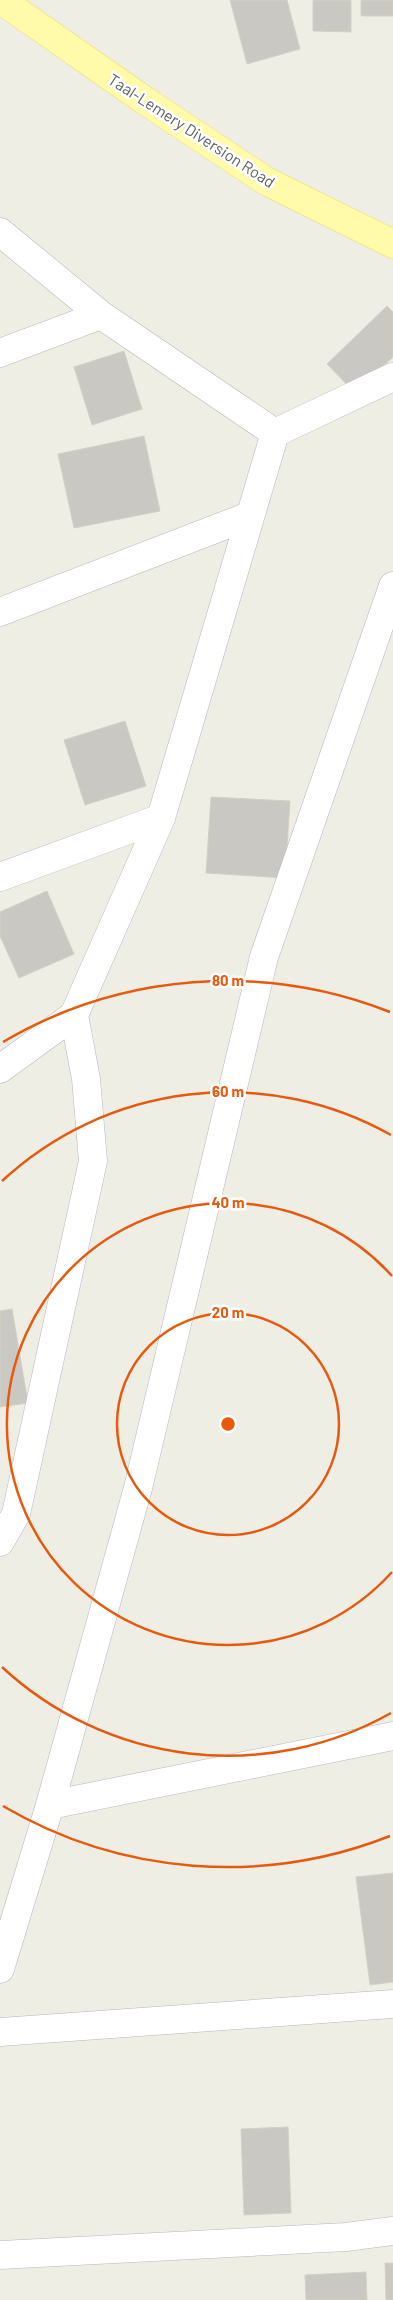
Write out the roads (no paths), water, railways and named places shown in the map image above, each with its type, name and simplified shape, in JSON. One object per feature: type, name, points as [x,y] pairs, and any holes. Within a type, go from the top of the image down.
[{"type":"main road","name":"Taal-Lemery Diversion Road","points":[[1,0],[144,100],[266,181],[393,244]]},
{"type":"street","points":[[0,232],[101,315],[275,433]]},
{"type":"street","points":[[0,353],[101,315]]},
{"type":"street","points":[[0,1068],[74,1014],[161,818],[275,433],[393,377]]},
{"type":"street","points":[[0,612],[249,516]]},
{"type":"street","points":[[0,1969],[50,1805],[138,1488],[264,957],[393,586]]},
{"type":"street","points":[[0,877],[161,818]]},
{"type":"street","points":[[0,1542],[16,1514],[93,1161],[86,1079],[74,1014]]},
{"type":"street","points":[[50,1805],[393,1736]]},
{"type":"street","points":[[0,2032],[393,2004]]},
{"type":"street","points":[[0,2255],[346,2237],[393,2231]]}]
